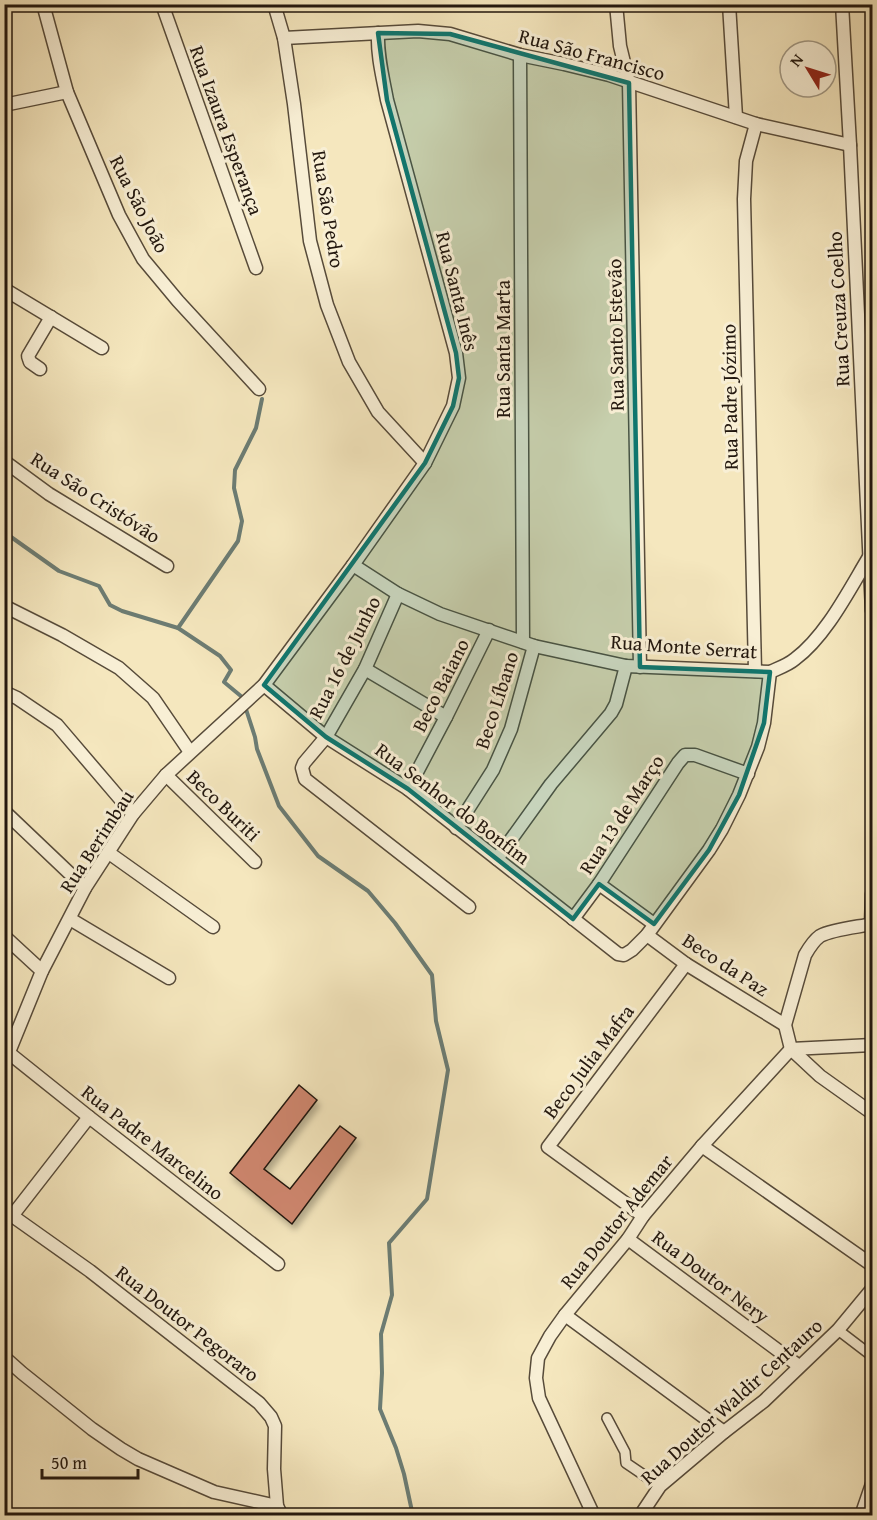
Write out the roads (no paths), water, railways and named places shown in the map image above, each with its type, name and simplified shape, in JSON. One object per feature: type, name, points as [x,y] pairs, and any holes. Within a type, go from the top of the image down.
[{"type":"street","name":"Rua São João","points":[[43,4],[67,92],[119,215],[143,259],[178,301],[259,389]]},
{"type":"street","name":"Rua Izaura Esperança","points":[[162,4],[256,268]]},
{"type":"street","name":"Rua São Pedro","points":[[274,4],[284,38],[310,241],[327,305],[349,362],[378,412],[424,463]]},
{"type":"street","name":"Rua Santo Estevão","points":[[616,4],[621,46],[629,83],[640,666]]},
{"type":"street","points":[[729,4],[736,117]]},
{"type":"street","name":"Rua Creuza Coelho","points":[[842,4],[873,611]]},
{"type":"street","name":"Rua São Francisco","points":[[284,38],[418,31],[450,34],[520,55],[598,73],[756,124],[850,145]]},
{"type":"street","name":"Rua Santa Inês","points":[[264,685],[353,565],[424,463],[453,406],[459,378],[456,353],[387,100],[380,67],[378,33]]},
{"type":"street","name":"Rua Santa Marta","points":[[520,55],[528,644]]},
{"type":"street","points":[[4,105],[67,92]]},
{"type":"street","name":"Rua Padre Józimo","points":[[755,670],[744,200],[746,161],[756,124]]},
{"type":"street","points":[[4,289],[102,348]]},
{"type":"street","points":[[40,369],[30,362],[28,356],[51,317]]},
{"type":"street","name":"Rua São Cristóvão","points":[[4,461],[49,494],[167,566]]},
{"type":"street","name":"Rua Monte Serrat","points":[[353,565],[398,594],[440,614],[528,644],[626,666],[770,672],[795,660],[810,647],[869,558]]},
{"type":"street","name":"Rua 16 de Junho","points":[[398,594],[365,669],[326,737],[302,768],[305,779],[469,907]]},
{"type":"street","points":[[4,606],[62,634],[119,668],[153,698],[190,752]]},
{"type":"street","name":"Beco Baiano","points":[[408,789],[489,630]]},
{"type":"street","name":"Beco Líbano","points":[[456,828],[493,770],[512,729],[528,644]]},
{"type":"street","points":[[497,859],[551,784],[611,713],[616,704],[626,666]]},
{"type":"street","points":[[365,669],[446,717]]},
{"type":"street","points":[[651,930],[709,850],[739,795],[758,747],[764,723],[770,672]]},
{"type":"street","name":"Rua Senhor do Bonfim","points":[[264,685],[326,737],[408,789],[618,954],[627,954],[651,930]]},
{"type":"street","name":"Rua Berimbau","points":[[7,1051],[42,971],[85,888],[133,814],[166,775],[264,685]]},
{"type":"street","points":[[4,693],[17,698],[57,725],[133,814]]},
{"type":"street","name":"Rua 13 de Março","points":[[573,920],[685,755],[694,754],[748,774]]},
{"type":"street","name":"Beco Buriti","points":[[166,775],[255,862]]},
{"type":"street","points":[[4,811],[85,888]]},
{"type":"street","points":[[109,853],[213,927]]},
{"type":"street","name":"Beco da Paz","points":[[599,884],[686,964],[785,1025]]},
{"type":"street","points":[[873,894],[872,924],[826,934],[818,937],[811,945],[805,956],[785,1025],[791,1049],[820,1076],[873,1113]]},
{"type":"street","points":[[70,919],[169,978]]},
{"type":"street","points":[[4,936],[42,971]]},
{"type":"street","name":"Beco Julia Mafra","points":[[643,1216],[548,1147],[686,964]]},
{"type":"street","points":[[791,1049],[873,1045]]},
{"type":"street","name":"Rua Doutor Ademar","points":[[594,1515],[538,1398],[536,1378],[538,1358],[550,1336],[628,1239],[643,1216],[702,1146],[791,1049]]},
{"type":"street","name":"Rua Padre Marcelino","points":[[7,1051],[278,1264]]},
{"type":"street","points":[[8,1213],[89,1117]]},
{"type":"street","points":[[702,1146],[873,1265]]},
{"type":"street","name":"Rua Doutor Pegoraro","points":[[8,1213],[90,1271],[260,1403],[275,1426],[274,1469],[279,1511]]},
{"type":"street","name":"Rua Doutor Nery","points":[[628,1239],[800,1366]]},
{"type":"street","name":"Rua Doutor Waldir Centauro","points":[[640,1515],[660,1486],[764,1401],[838,1330],[873,1289]]},
{"type":"street","points":[[566,1315],[724,1432]]},
{"type":"street","points":[[838,1330],[873,1356]]},
{"type":"street","points":[[4,1357],[92,1429],[138,1459],[214,1492],[279,1511]]},
{"type":"street","points":[[607,1418],[625,1452],[626,1463],[660,1486]]},
{"type":"street","points":[[861,1515],[873,1484]]},
{"type":"street","points":[[4,1509],[9,1515]]},
{"type":"waterway","points":[[178,628],[238,541],[242,521],[234,488],[235,470],[256,428],[262,399]]},
{"type":"waterway","points":[[4,532],[59,571],[99,586],[110,605],[122,611],[178,628],[220,656],[231,670],[224,682],[242,697],[257,749],[279,806],[318,856],[368,891],[395,923],[432,975],[436,1021],[448,1070],[427,1199],[389,1243],[392,1295],[381,1334],[380,1409],[396,1448],[413,1516]]}]
